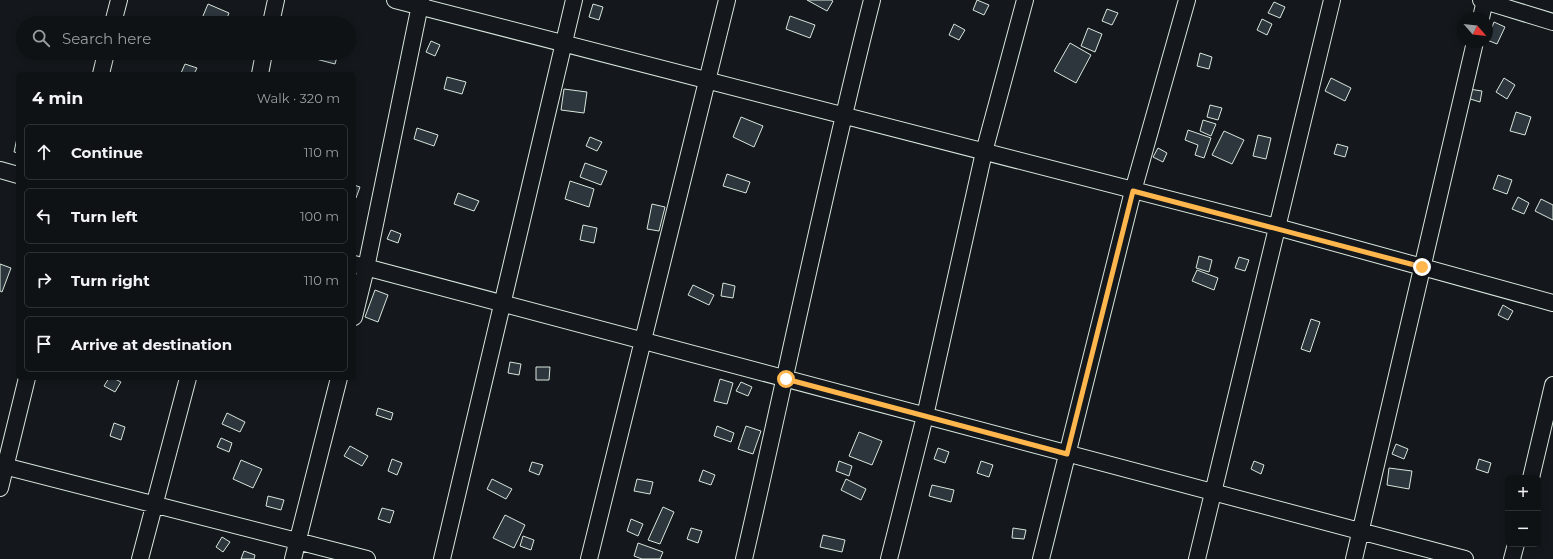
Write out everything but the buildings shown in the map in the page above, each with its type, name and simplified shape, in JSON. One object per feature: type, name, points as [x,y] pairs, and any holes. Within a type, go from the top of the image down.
[{"type":"street","points":[[115,16],[119,0]]},
{"type":"street","points":[[273,16],[276,0]]},
{"type":"street","points":[[395,0],[421,3],[563,43],[1277,228],[1553,303]]},
{"type":"street","points":[[442,559],[574,0]]},
{"type":"street","points":[[588,559],[727,0]]},
{"type":"street","points":[[744,559],[786,379],[843,115],[872,0]]},
{"type":"street","points":[[889,559],[925,416],[984,152],[1025,0]]},
{"type":"street","points":[[1041,559],[1133,191],[1187,0]]},
{"type":"street","points":[[1197,559],[1332,0]]},
{"type":"street","points":[[1482,12],[1484,0],[1553,22]]},
{"type":"street","points":[[356,300],[360,266],[421,3]]},
{"type":"street","points":[[1354,559],[1474,48]]},
{"type":"street","points":[[101,72],[104,60]]},
{"type":"street","points":[[260,72],[263,60]]},
{"type":"street","points":[[0,170],[16,174]]},
{"type":"street","points":[[360,266],[1465,559]]},
{"type":"street","points":[[0,488],[3,466],[26,380]]},
{"type":"street","points":[[140,559],[187,380]]},
{"type":"street","points":[[293,559],[338,380]]},
{"type":"street","points":[[1532,475],[1553,385]]},
{"type":"street","points":[[3,466],[367,559]]},
{"type":"street","points":[[1512,559],[1515,547]]},
{"type":"route","points":[[786,379],[1067,454],[1133,191],[1422,267]]}]
